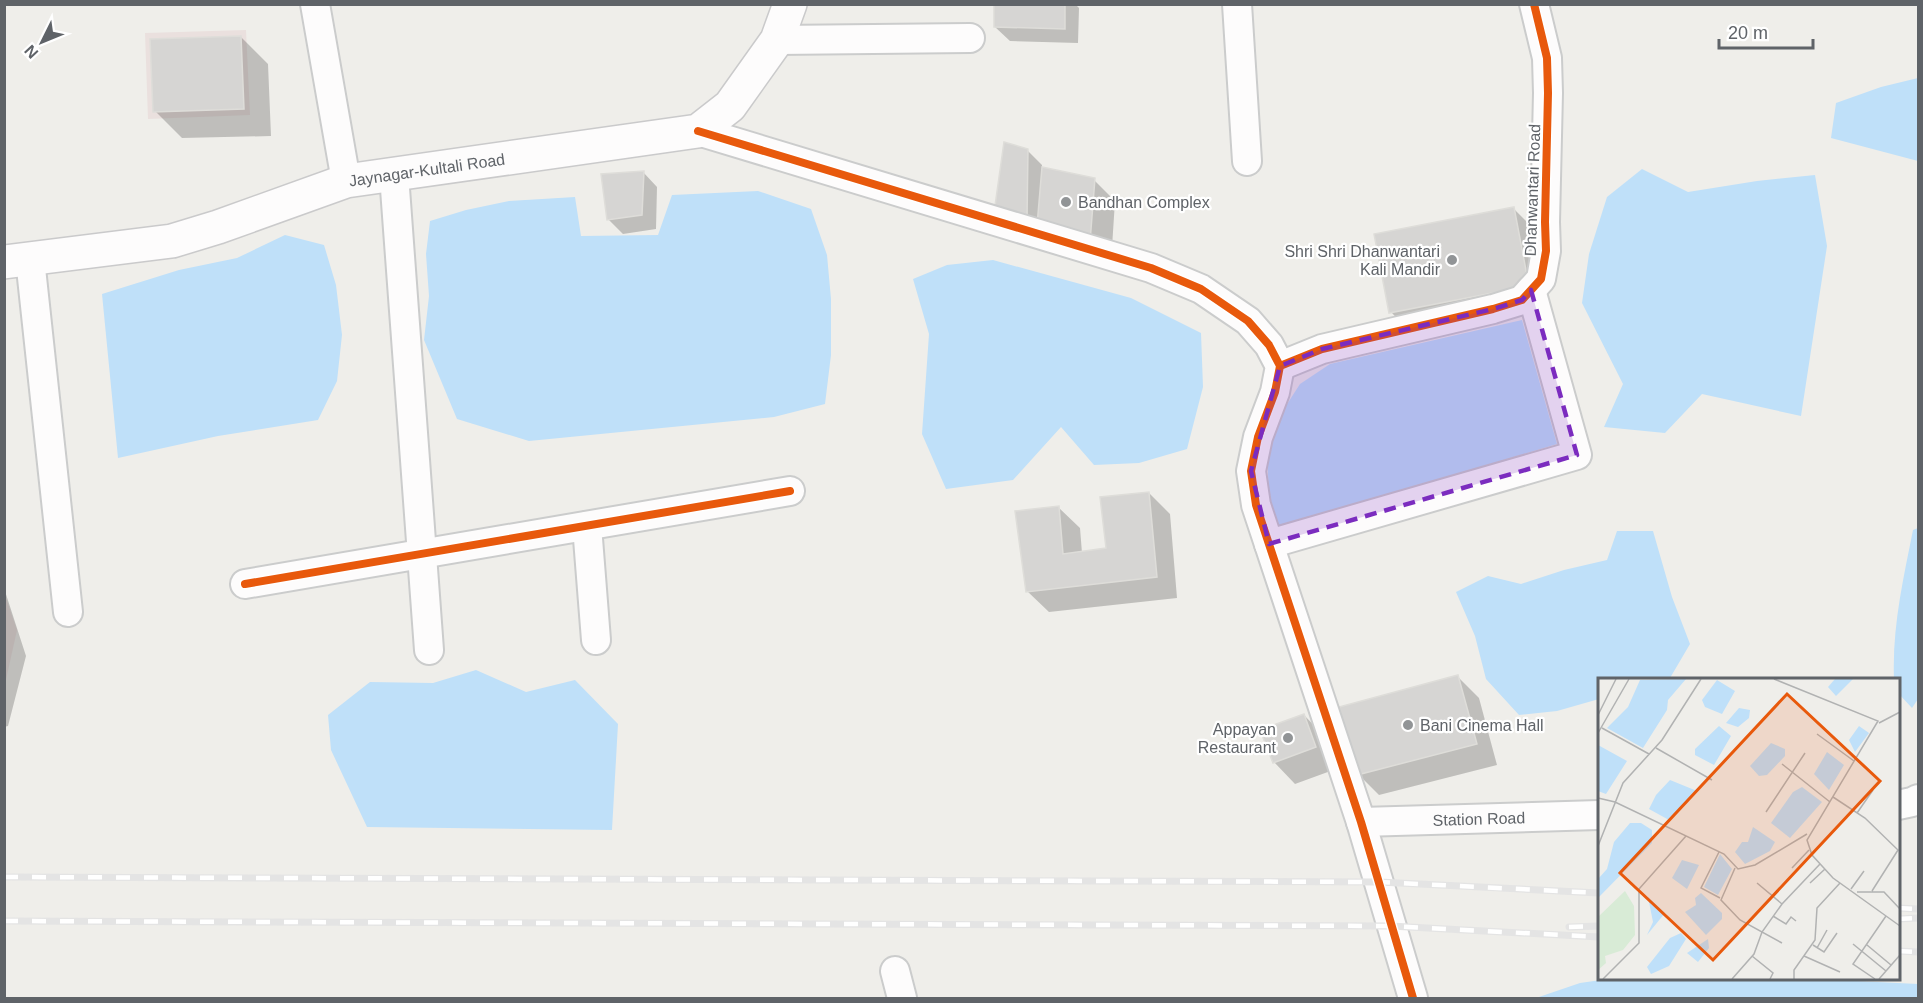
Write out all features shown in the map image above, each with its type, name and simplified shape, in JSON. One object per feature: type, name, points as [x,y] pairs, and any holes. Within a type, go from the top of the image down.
[{"type":"main road","name":"Jaynagar-Kultali Road","points":[[17,261],[172,242],[346,181],[698,131],[730,106],[777,39],[790,4]]},
{"type":"street","points":[[315,4],[346,181]]},
{"type":"street","points":[[1238,4],[1247,162]]},
{"type":"street","name":"Dhanwantari Road","points":[[1531,290],[1541,279],[1546,251],[1548,93],[1547,58],[1534,4]]},
{"type":"street","points":[[777,39],[970,38]]},
{"type":"street","points":[[698,131],[1151,268],[1201,289],[1248,321],[1269,345],[1280,366],[1275,392],[1258,437],[1251,471],[1256,505],[1360,822],[1413,999]]},
{"type":"street","points":[[394,174],[429,650]]},
{"type":"street","points":[[17,261],[68,612]]},
{"type":"street","points":[[1280,366],[1322,349],[1493,309],[1522,300],[1531,290]]},
{"type":"street","points":[[1269,544],[1577,455],[1531,290]]},
{"type":"street","points":[[245,584],[790,491]]},
{"type":"street","points":[[587,526],[596,640]]},
{"type":"street","points":[[1899,805],[1918,799]]},
{"type":"street","name":"Station Road","points":[[1360,822],[1598,815]]},
{"type":"street","points":[[895,971],[902,999]]},
{"type":"highlighted area","points":[[1531,290],[1577,455],[1269,544],[1251,471],[1280,366],[1322,349],[1493,309],[1522,300]]},
{"type":"shaded area","points":[[246,30],[250,115],[148,119],[145,33]]},
{"type":"shaded area","points":[[5,595],[17,630],[5,684]]},
{"type":"water","points":[[1918,78],[1918,161],[1831,138],[1836,103],[1881,87]]},
{"type":"water","points":[[1642,169],[1688,192],[1815,175],[1827,246],[1801,416],[1702,394],[1665,433],[1604,427],[1623,384],[1582,303],[1589,254],[1607,197]]},
{"type":"water","points":[[758,191],[811,209],[827,255],[831,299],[831,355],[825,404],[774,417],[529,441],[457,419],[424,340],[429,296],[426,254],[430,221],[466,210],[509,201],[575,197],[581,236],[658,235],[672,195]]},
{"type":"water","points":[[285,235],[324,245],[336,285],[342,335],[337,381],[318,420],[218,436],[118,458],[102,294],[179,270],[237,258]]},
{"type":"water","points":[[993,260],[1131,298],[1201,333],[1203,387],[1187,449],[1139,463],[1094,465],[1061,427],[1013,480],[946,489],[922,434],[929,334],[913,279],[947,265]]},
{"type":"water","points":[[1522,320],[1557,444],[1279,528],[1269,498],[1267,451],[1282,412],[1300,384],[1330,364]]},
{"type":"water","points":[[1918,528],[1918,699],[1912,708],[1899,694],[1899,678],[1894,678],[1894,660],[1896,623],[1913,530]]},
{"type":"water","points":[[1617,531],[1653,531],[1672,597],[1690,644],[1670,678],[1598,678],[1598,699],[1557,711],[1519,715],[1486,679],[1475,636],[1456,592],[1488,576],[1521,584],[1564,570],[1607,560]]},
{"type":"water","points":[[476,670],[526,692],[575,680],[618,724],[612,830],[367,827],[331,750],[328,715],[370,682],[433,683]]},
{"type":"water","points":[[1608,979],[1816,979],[1918,984],[1918,998],[1536,998],[1580,983]]},
{"type":"building","points":[[994,4],[1065,4],[1065,29],[994,27]]},
{"type":"building","points":[[241,36],[244,109],[153,112],[150,39]]},
{"type":"building","points":[[1004,142],[1028,149],[1027,220],[994,213]]},
{"type":"building","name":"Bandhan Complex","points":[[1042,167],[1095,178],[1090,242],[1037,226]]},
{"type":"building","points":[[644,171],[642,215],[607,220],[601,174]]},
{"type":"building","name":"Shri Shri Dhanwantari Kali Mandir","points":[[1514,207],[1529,286],[1389,313],[1374,234]]},
{"type":"building","points":[[1149,492],[1157,577],[1026,592],[1015,511],[1059,506],[1063,554],[1106,548],[1100,497]]},
{"type":"building","name":"Bani Cinema Hall","points":[[1458,675],[1477,744],[1357,775],[1339,707]]},
{"type":"building","name":"Appayan Restaurant","points":[[1304,714],[1316,747],[1273,763],[1260,730]]},
{"type":"railway","points":[[4,877],[1379,882],[1598,893]]},
{"type":"railway","points":[[1899,908],[1918,909]]},
{"type":"railway","points":[[1899,919],[1918,918]]},
{"type":"railway","points":[[4,921],[1390,926],[1598,937]]},
{"type":"railway","points":[[1569,927],[1598,926]]},
{"type":"railway","points":[[1899,951],[1918,952]]},
{"type":"cycle path","points":[[1280,366],[1322,349],[1493,309],[1522,300],[1541,279],[1546,251],[1548,93],[1547,58],[1534,4]]},
{"type":"cycle path","points":[[698,131],[1151,268],[1201,289],[1248,321],[1269,345],[1280,366],[1275,392],[1258,437],[1251,471],[1256,505],[1361,822],[1413,998]]},
{"type":"cycle path","points":[[245,584],[790,491]]},
{"type":"place","name":"Bandhan Complex","points":[[1066,202]]},
{"type":"place","name":"Shri Shri Dhanwantari Kali Mandir","points":[[1452,260]]},
{"type":"place","name":"Bani Cinema Hall","points":[[1408,725]]},
{"type":"place","name":"Appayan Restaurant","points":[[1288,738]]}]
